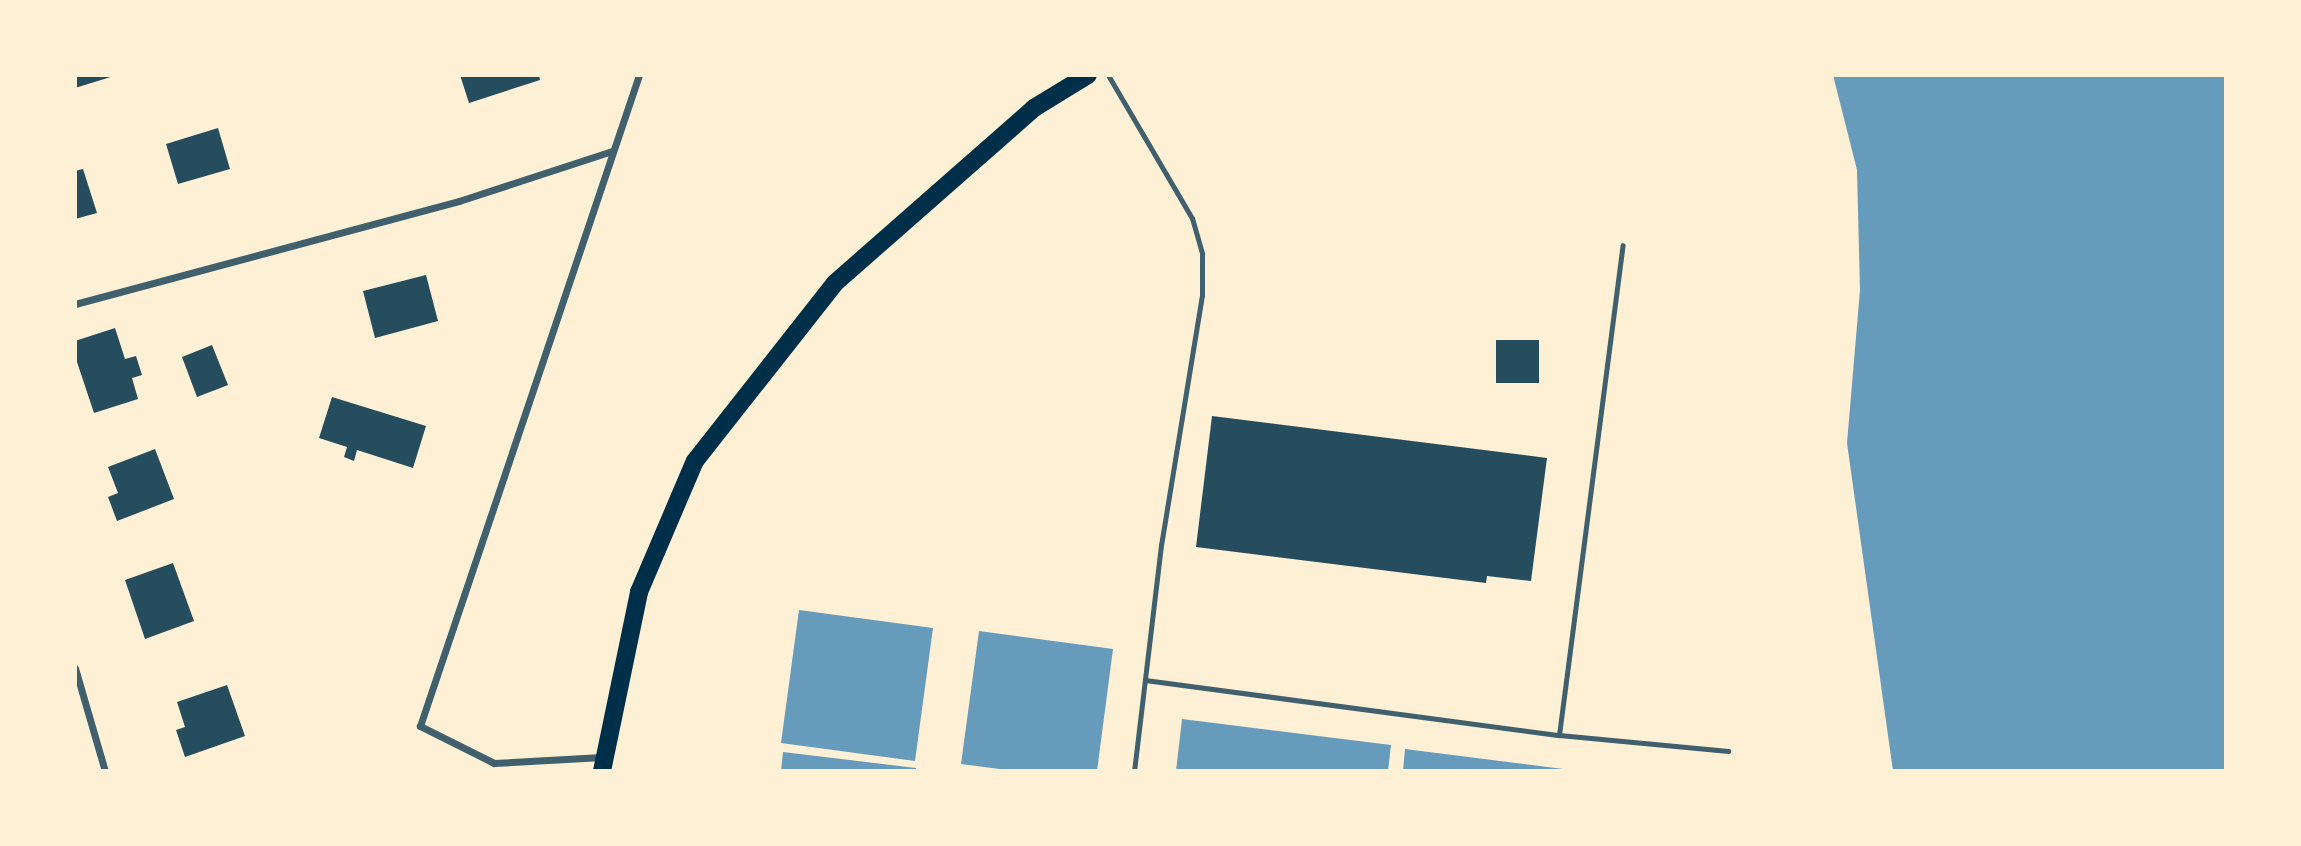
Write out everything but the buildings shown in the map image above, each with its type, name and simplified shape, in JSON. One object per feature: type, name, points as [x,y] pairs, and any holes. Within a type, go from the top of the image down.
[{"type":"main road","points":[[603,764],[639,592],[695,461],[835,284],[1034,108],[1088,75]]},
{"type":"street","points":[[603,764],[494,767],[420,726],[639,75]]},
{"type":"street","points":[[75,304],[460,201],[612,150]]},
{"type":"street","points":[[75,667],[105,771]]},
{"type":"lane","points":[[1108,75],[1192,218],[1202,254],[1202,295],[1161,545],[1134,771]]},
{"type":"lane","points":[[1559,735],[1623,245]]},
{"type":"lane","points":[[1145,680],[1559,735],[1728,751]]},
{"type":"water","points":[[1833,75],[2226,75],[2226,771],[1893,771],[1847,443],[1860,290],[1857,170]]},
{"type":"water","points":[[799,610],[933,628],[915,761],[781,743]]},
{"type":"water","points":[[979,631],[1113,649],[1097,771],[1015,771],[961,764]]},
{"type":"water","points":[[1182,719],[1391,745],[1388,771],[1176,771]]},
{"type":"water","points":[[1405,749],[1579,771],[1403,771]]},
{"type":"water","points":[[783,752],[916,768],[916,771],[781,771]]}]
